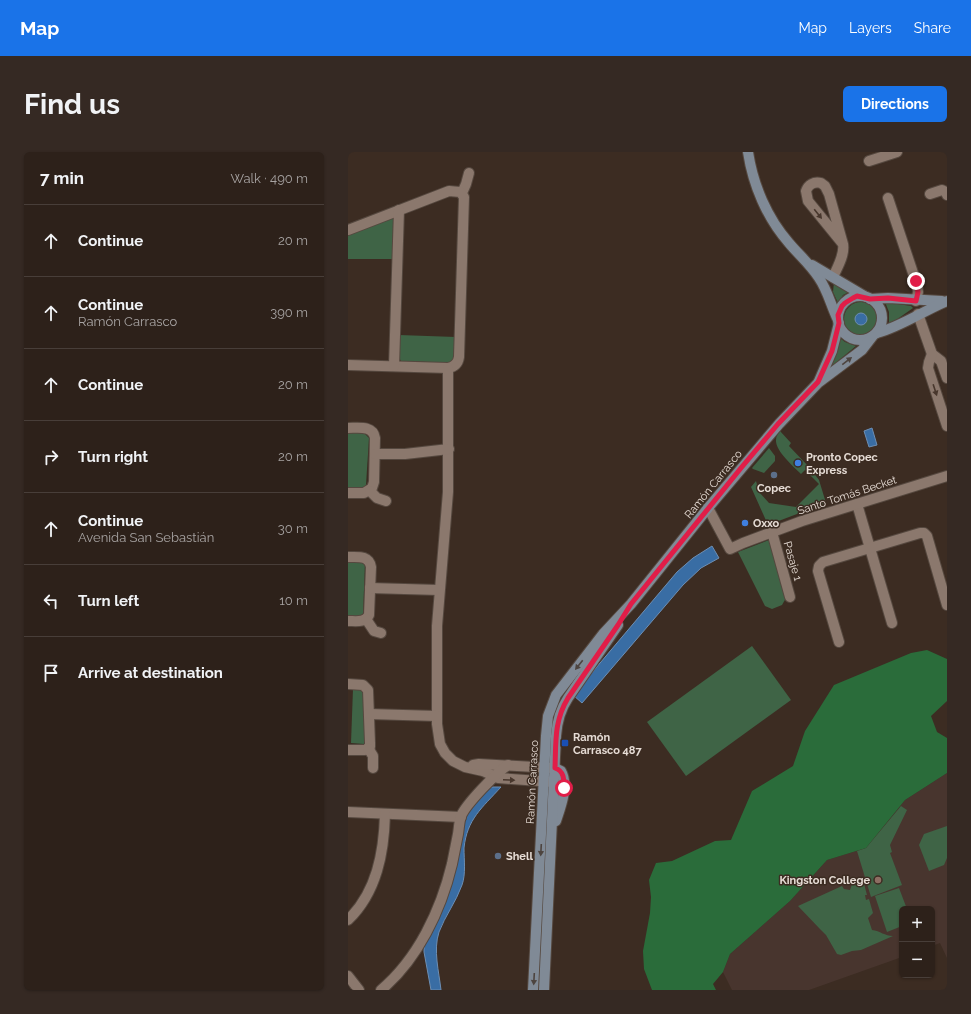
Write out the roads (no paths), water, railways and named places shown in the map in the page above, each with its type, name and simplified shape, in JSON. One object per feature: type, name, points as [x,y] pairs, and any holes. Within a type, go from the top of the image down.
[{"type":"main road","points":[[748,152],[755,182],[766,208],[788,243],[807,262],[820,279],[829,295],[833,309],[843,332],[854,339],[863,340],[892,328],[947,301]]},
{"type":"main road","points":[[807,262],[877,304],[882,316],[881,325],[874,335]]},
{"type":"main road","points":[[829,295],[833,277]]},
{"type":"main road","points":[[839,321],[838,315],[842,306],[848,300],[857,296],[916,301],[947,301]]},
{"type":"main road","name":"Ramón Carrasco","points":[[818,382],[832,351],[839,321]]},
{"type":"main road","name":"Ramón Carrasco","points":[[533,990],[550,767],[547,721],[553,701],[560,689],[603,634],[631,604],[778,424],[818,382],[862,350],[874,335]]},
{"type":"main road","points":[[550,767],[558,769],[562,774],[564,788],[559,811],[552,832]]},
{"type":"main road","name":"Ramón Carrasco","points":[[544,990],[552,832],[549,781]]},
{"type":"street","points":[[869,161],[897,152]]},
{"type":"street","points":[[348,364],[448,368],[457,363],[459,357],[464,200],[462,193],[466,184],[468,173]]},
{"type":"street","points":[[833,277],[842,255],[842,244],[827,189],[821,183],[813,183],[806,191],[808,201],[842,244]]},
{"type":"street","points":[[930,194],[942,190],[946,192],[947,195]]},
{"type":"street","points":[[348,230],[449,191],[458,191],[462,193]]},
{"type":"street","points":[[888,198],[917,285],[918,292],[916,301]]},
{"type":"street","points":[[394,366],[399,210]]},
{"type":"street","points":[[918,314],[932,354],[942,363],[947,378]]},
{"type":"street","points":[[932,354],[928,368],[947,426]]},
{"type":"street","points":[[448,368],[449,449],[447,512],[437,626],[437,716],[438,731],[442,748],[453,761],[465,767],[478,767],[494,764],[550,767]]},
{"type":"street","points":[[348,428],[366,429],[372,431],[375,436],[374,482],[370,491],[364,493],[348,493]]},
{"type":"street","points":[[375,454],[405,454],[449,449]]},
{"type":"street","name":"Santo Tomás Becket","points":[[708,508],[730,549],[772,532],[947,476]]},
{"type":"street","points":[[370,491],[377,498],[386,501]]},
{"type":"street","points":[[857,504],[892,623]]},
{"type":"street","name":"Pasaje 1","points":[[772,532],[790,597]]},
{"type":"street","points":[[839,642],[818,571],[819,566],[823,562],[924,533],[927,536],[947,605]]},
{"type":"street","points":[[348,557],[364,557],[370,562],[370,612],[366,619],[362,621],[348,621]]},
{"type":"street","points":[[370,588],[439,590]]},
{"type":"street","points":[[366,619],[374,631],[381,633]]},
{"type":"street","points":[[348,684],[363,685],[367,688],[369,693],[370,745],[368,748]]},
{"type":"street","points":[[369,714],[437,716]]},
{"type":"street","points":[[348,750],[365,750],[368,748]]},
{"type":"street","points":[[368,748],[373,756],[373,768]]},
{"type":"street","points":[[494,764],[491,770],[494,777]]},
{"type":"street","points":[[381,990],[393,986],[428,928],[441,899],[451,866],[461,817],[466,808],[498,772],[508,765]]},
{"type":"street","points":[[478,767],[494,777],[503,780],[549,781]]},
{"type":"street","points":[[348,812],[461,817]]},
{"type":"street","points":[[348,920],[364,900],[378,869],[384,845],[385,814]]},
{"type":"street","points":[[348,976],[359,990]]},
{"type":"water","points":[[859,313],[863,313],[867,319],[863,325],[859,325],[855,321],[855,317]]},
{"type":"water","points":[[872,428],[877,445],[869,447],[864,431]]},
{"type":"water","points":[[712,546],[719,558],[701,568],[683,585],[582,703],[573,695],[677,572],[693,558]]},
{"type":"water","points":[[489,787],[501,787],[476,814],[468,829],[464,848],[464,872],[462,885],[441,926],[437,939],[437,961],[441,990],[431,990],[424,952],[424,942],[468,811]]},
{"type":"place","name":"Pronto Copec Express","points":[[798,463]]},
{"type":"place","name":"Copec","points":[[774,475]]},
{"type":"place","name":"Oxxo","points":[[745,523]]},
{"type":"place","name":"Ramón Carrasco 487","points":[[565,743]]},
{"type":"place","name":"Shell","points":[[498,856]]},
{"type":"place","name":"Kingston College","points":[[878,880]]}]
